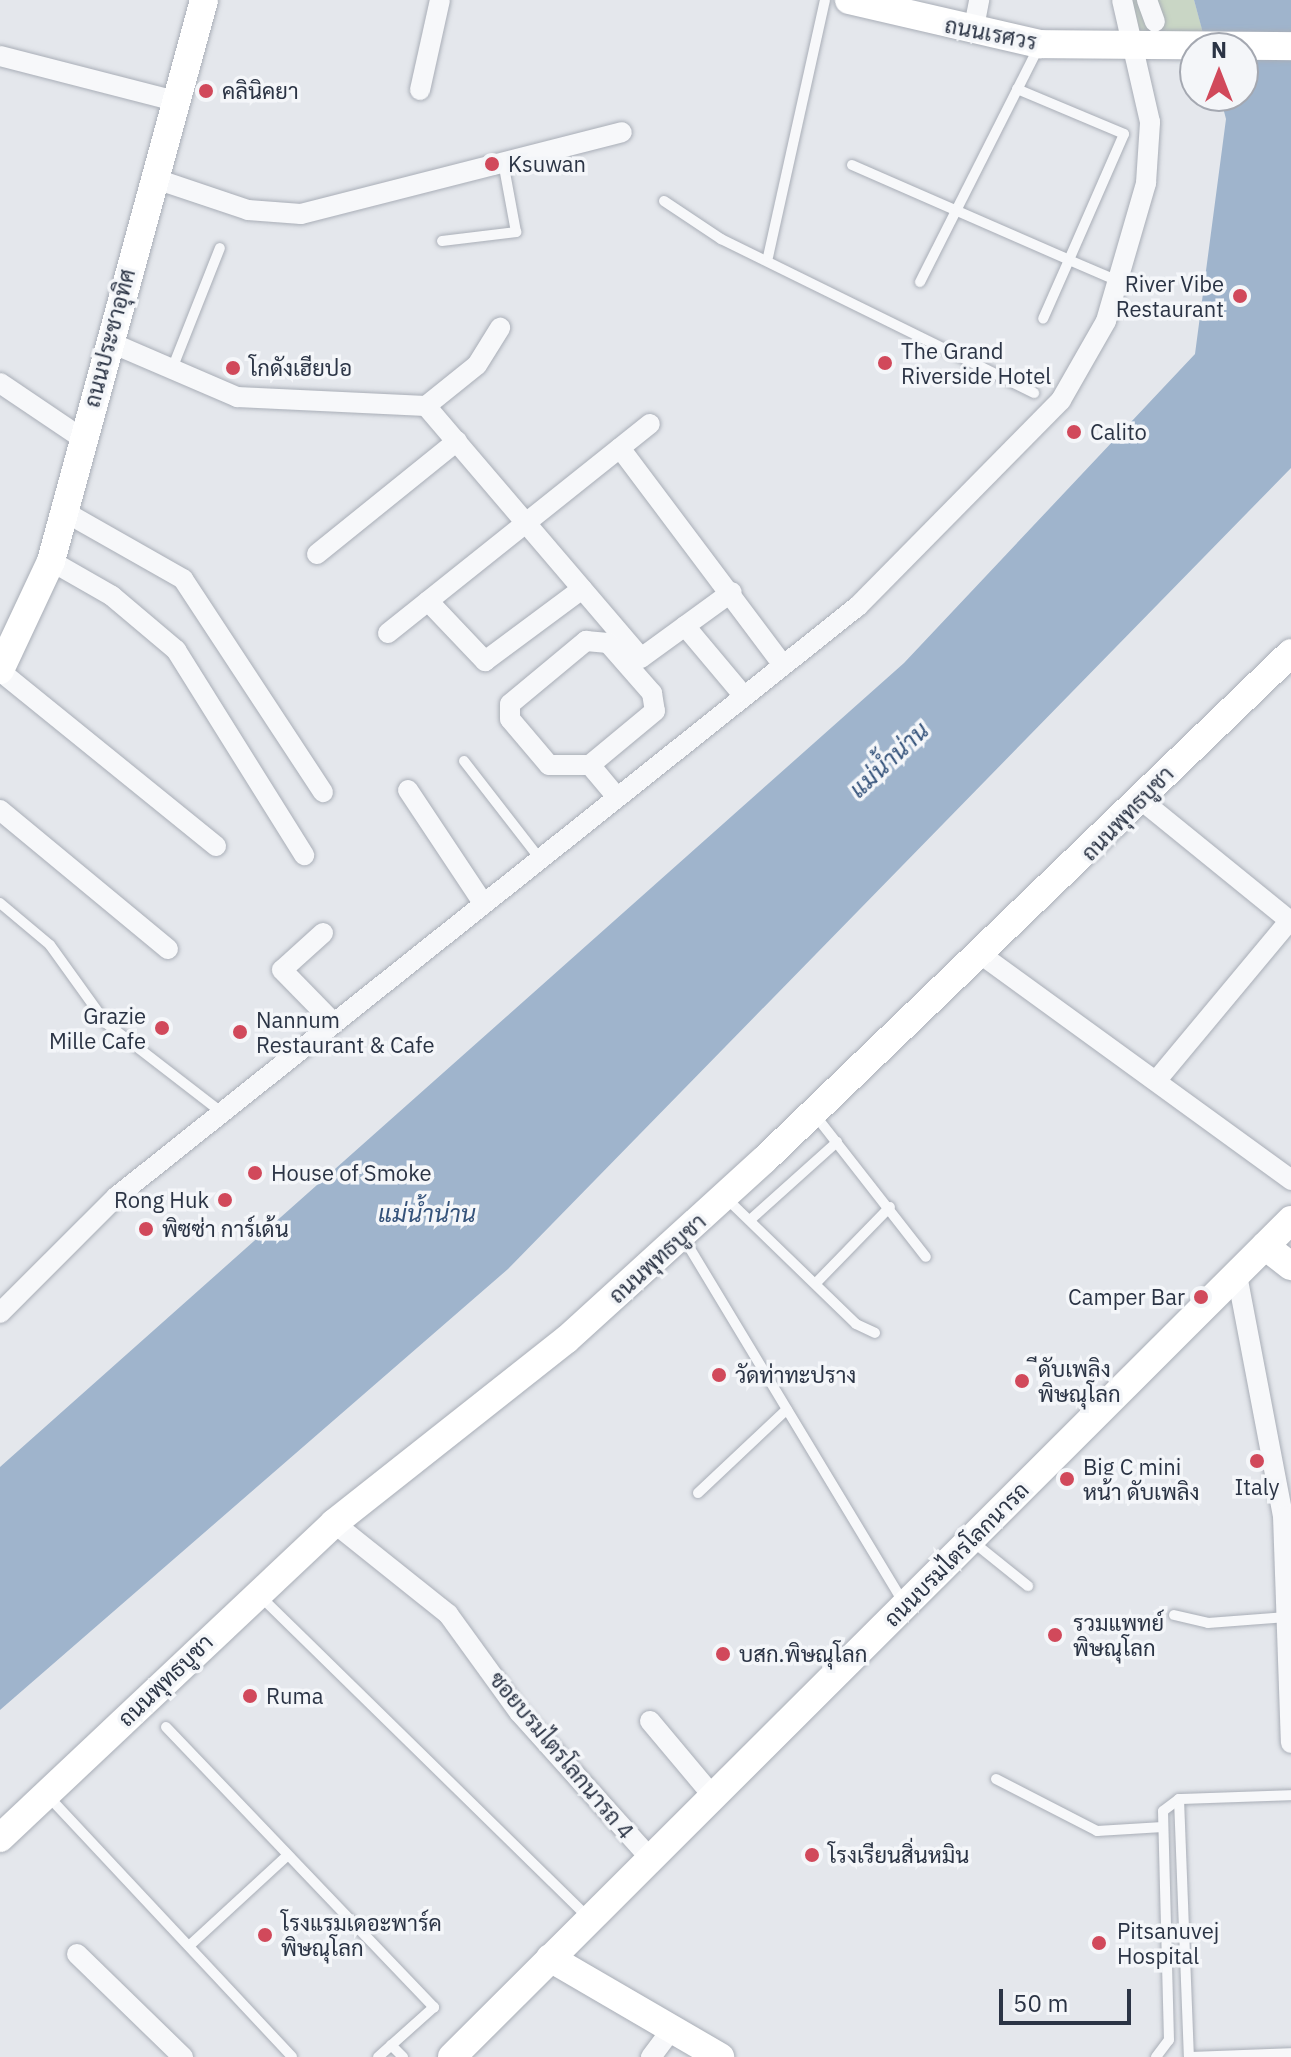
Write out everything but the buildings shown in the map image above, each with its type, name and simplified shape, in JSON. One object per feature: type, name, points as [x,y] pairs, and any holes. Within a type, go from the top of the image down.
[{"type":"street","name":"ถนนประชาอุทิศ","points":[[0,670],[51,561],[107,341],[204,0]]},
{"type":"street","points":[[420,90],[440,0]]},
{"type":"street","name":"ถนนเรศวร","points":[[849,0],[973,32],[1040,44],[1291,46]]},
{"type":"street","points":[[973,32],[979,0]]},
{"type":"street","points":[[0,1313],[116,1197],[537,855],[858,606],[1061,400],[1090,356],[1120,282],[1148,152],[1136,45],[1122,0]]},
{"type":"street","points":[[1147,0],[1155,22]]},
{"type":"street","points":[[0,56],[175,101]]},
{"type":"street","points":[[153,178],[248,210],[301,214],[622,132]]},
{"type":"street","points":[[107,341],[237,397],[426,406],[477,365],[500,328]]},
{"type":"street","points":[[0,383],[83,439]]},
{"type":"street","points":[[426,406],[641,658],[732,592]]},
{"type":"street","points":[[388,633],[650,424]]},
{"type":"street","points":[[317,554],[457,441]]},
{"type":"street","points":[[620,448],[732,592],[783,665]]},
{"type":"street","points":[[65,512],[183,579],[323,792]]},
{"type":"street","points":[[51,561],[112,596],[176,650],[304,855]]},
{"type":"street","points":[[428,601],[485,661],[582,589]]},
{"type":"street","points":[[685,626],[743,695]]},
{"type":"street","points":[[586,641],[608,643],[652,693],[655,711],[590,765],[549,765],[510,719],[510,704],[586,641]]},
{"type":"street","name":"ถนนพุทธบูชา","points":[[0,1838],[256,1592],[334,1523],[566,1340],[682,1236],[983,956],[1291,653]]},
{"type":"street","points":[[0,670],[216,846]]},
{"type":"street","points":[[590,765],[614,794]]},
{"type":"street","points":[[408,790],[481,900]]},
{"type":"street","points":[[1140,799],[1290,920],[1156,1081]]},
{"type":"street","points":[[0,810],[168,949]]},
{"type":"street","points":[[323,933],[282,970],[332,1021]]},
{"type":"street","points":[[983,956],[1291,1180]]},
{"type":"street","name":"ถนนบรมไตรโลกนารถ","points":[[452,2057],[1291,1220]]},
{"type":"street","points":[[1265,1246],[1291,1266]]},
{"type":"street","points":[[1237,1275],[1283,1516],[1291,1743]]},
{"type":"street","name":"ซอยบรมไตรโลกนารถ 4","points":[[334,1523],[448,1614],[519,1712],[650,1858]]},
{"type":"street","points":[[650,1721],[713,1796]]},
{"type":"street","points":[[77,1954],[183,2057]]},
{"type":"street","points":[[550,1958],[720,2057]]},
{"type":"street","points":[[651,2057],[671,2030]]},
{"type":"lane","points":[[768,257],[825,0]]},
{"type":"lane","points":[[920,282],[1040,44]]},
{"type":"lane","points":[[1017,89],[1124,134],[1043,319]]},
{"type":"lane","points":[[442,241],[516,232],[503,160]]},
{"type":"lane","points":[[852,165],[1120,282]]},
{"type":"lane","points":[[664,201],[721,239],[768,257],[1034,393]]},
{"type":"lane","points":[[172,369],[220,248]]},
{"type":"lane","points":[[464,761],[537,855]]},
{"type":"lane","points":[[0,903],[50,945],[106,1023],[221,1112]]},
{"type":"lane","points":[[814,1113],[926,1257]]},
{"type":"lane","points":[[750,1220],[837,1142]]},
{"type":"lane","points":[[724,1197],[875,1333]]},
{"type":"lane","points":[[816,1283],[890,1207]]},
{"type":"lane","points":[[682,1236],[905,1605]]},
{"type":"lane","points":[[698,1493],[787,1409]]},
{"type":"lane","points":[[970,1540],[1028,1586]]},
{"type":"lane","points":[[256,1592],[590,1919]]},
{"type":"lane","points":[[1174,1615],[1198,1623],[1287,1617]]},
{"type":"lane","points":[[166,1727],[434,2007],[378,2057]]},
{"type":"lane","points":[[996,1779],[1097,1831],[1163,1827]]},
{"type":"lane","points":[[47,1794],[292,2057]]},
{"type":"lane","points":[[1156,2057],[1169,2040],[1163,1827],[1168,1802],[1291,1795]]},
{"type":"lane","points":[[1179,1799],[1189,2056],[1291,2053]]},
{"type":"lane","points":[[189,1946],[288,1855]]},
{"type":"lane","points":[[391,2045],[403,2057]]},
{"type":"green space","points":[[1122,0],[1194,0],[1203,32],[1179,32],[1179,39],[1136,45]]},
{"type":"water","name":"แม่น้ำน่าน","points":[[1194,0],[1291,0],[1291,468],[508,1269],[0,1710],[0,1467],[904,663],[1195,354],[1226,119],[1224,112],[1259,112],[1259,32],[1203,32]]},
{"type":"place","name":"คลินิคยา","points":[[206,91]]},
{"type":"place","name":"Ksuwan","points":[[492,164]]},
{"type":"place","name":"River Vibe Restaurant","points":[[1240,296]]},
{"type":"place","name":"The Grand Riverside Hotel","points":[[885,363]]},
{"type":"place","name":"โกดังเฮียปอ","points":[[233,368]]},
{"type":"place","name":"Calito","points":[[1074,432]]},
{"type":"place","name":"Grazie Mille Cafe","points":[[162,1028]]},
{"type":"place","name":"Nannum Restaurant & Cafe","points":[[240,1032]]},
{"type":"place","name":"House of Smoke","points":[[255,1173]]},
{"type":"place","name":"Rong Huk","points":[[225,1200]]},
{"type":"place","name":"พิซซ่า การ์เด้น","points":[[146,1229]]},
{"type":"place","name":"Camper Bar","points":[[1201,1297]]},
{"type":"place","name":"วัดท่าทะปราง","points":[[719,1375]]},
{"type":"place","name":"ีดับเพลิง พิษณุโลก","points":[[1022,1381]]},
{"type":"place","name":"Italy","points":[[1257,1461]]},
{"type":"place","name":"Big C mini หน้า ดับเพลิง","points":[[1067,1479]]},
{"type":"place","name":"รวมแพทย์ พิษณุโลก","points":[[1055,1635]]},
{"type":"place","name":"บสก.พิษณุโลก","points":[[723,1654]]},
{"type":"place","name":"Ruma","points":[[250,1696]]},
{"type":"place","name":"โรงเรียนสิ่นหมิน","points":[[812,1855]]},
{"type":"place","name":"โรงแรมเดอะพาร์ค พิษณุโลก","points":[[265,1935]]},
{"type":"place","name":"Pitsanuvej Hospital","points":[[1099,1943]]}]
